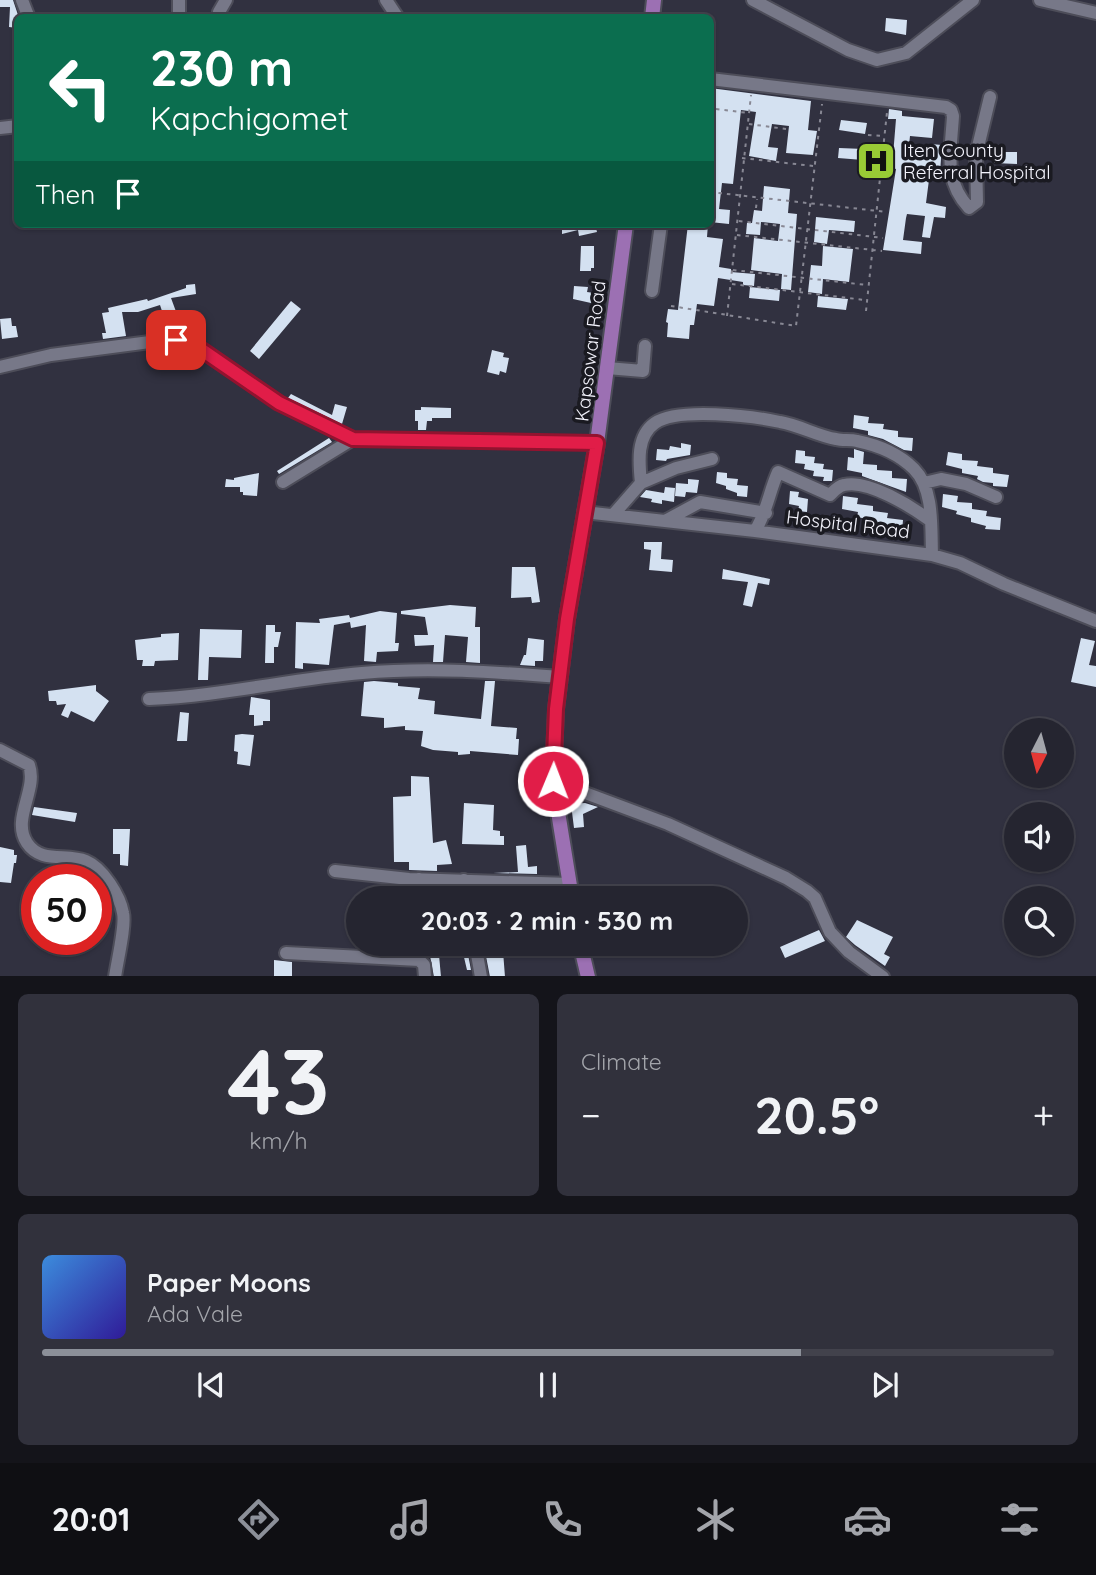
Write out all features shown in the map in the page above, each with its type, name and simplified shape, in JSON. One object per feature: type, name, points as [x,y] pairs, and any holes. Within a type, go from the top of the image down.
[{"type":"main road","name":"Kapsowar Road","points":[[570,886],[553,781],[556,709],[567,619],[597,443],[625,228]]},
{"type":"main road","points":[[583,956],[588,976]]},
{"type":"street","points":[[753,0],[848,50],[877,60],[906,53],[973,0]]},
{"type":"street","points":[[1040,0],[1096,13]]},
{"type":"street","points":[[714,79],[946,107],[951,110],[953,116],[950,176],[960,199],[969,208],[977,202],[976,155],[990,97]]},
{"type":"street","points":[[652,292],[660,228]]},
{"type":"street","points":[[0,367],[51,355],[164,340],[183,341],[199,348],[279,403],[353,439],[597,443]]},
{"type":"street","points":[[607,368],[643,371],[645,346]]},
{"type":"street","points":[[641,482],[639,456],[643,438],[655,423],[689,413],[780,422],[835,439],[855,440],[878,446],[900,457],[915,470],[923,483],[931,521],[932,555]]},
{"type":"street","points":[[283,482],[353,439]]},
{"type":"street","points":[[613,515],[641,482],[676,468],[712,459]]},
{"type":"street","points":[[755,531],[766,513],[771,488],[778,472],[830,495],[841,485],[859,484],[906,503],[931,521]]},
{"type":"street","points":[[923,483],[941,479],[966,484],[996,497]]},
{"type":"street","points":[[665,521],[700,502],[766,513]]},
{"type":"street","name":"Hospital Road","points":[[584,512],[755,531],[932,555],[960,563],[1003,584],[1096,621]]},
{"type":"street","points":[[149,699],[176,698],[366,673],[477,671],[561,677]]},
{"type":"street","points":[[0,750],[29,765],[33,777],[21,827],[26,842],[38,854],[86,861],[101,873],[114,891],[124,914],[115,976]]},
{"type":"street","points":[[553,781],[668,824],[786,878],[814,898],[830,932],[849,952],[883,976]]},
{"type":"street","points":[[335,871],[522,886]]},
{"type":"street","points":[[419,879],[419,886]]},
{"type":"street","points":[[464,880],[465,886]]},
{"type":"street","points":[[286,953],[419,960],[424,965],[425,976]]},
{"type":"street","points":[[477,956],[481,976]]},
{"type":"path","points":[[727,317],[751,93]]},
{"type":"path","points":[[671,306],[796,326],[823,93]]},
{"type":"path","points":[[866,311],[887,107]]},
{"type":"path","points":[[716,108],[749,113]]},
{"type":"path","points":[[748,124],[786,129]]},
{"type":"path","points":[[868,135],[885,137]]},
{"type":"path","points":[[866,150],[892,153]]},
{"type":"path","points":[[743,158],[814,166]]},
{"type":"path","points":[[881,176],[891,177]]},
{"type":"path","points":[[714,193],[887,212]]},
{"type":"path","points":[[756,208],[757,198]]},
{"type":"path","points":[[732,213],[738,214]]},
{"type":"path","points":[[731,223],[883,237]]},
{"type":"path","points":[[736,234],[882,251]]},
{"type":"path","points":[[732,270],[869,285]]},
{"type":"path","points":[[731,284],[867,300]]},
{"type":"building","points":[[0,0],[13,0],[18,14],[14,14],[14,28],[9,27],[10,7],[0,7]]},
{"type":"building","points":[[886,18],[907,20],[906,35],[885,31]]},
{"type":"building","points":[[714,89],[811,101],[808,130],[817,131],[813,155],[786,153],[789,126],[772,124],[768,147],[778,148],[776,161],[749,156],[756,112],[741,110],[733,184],[722,183],[719,209],[730,210],[729,224],[714,222]]},
{"type":"building","points":[[889,109],[902,111],[902,116],[934,119],[932,138],[910,136],[908,155],[929,157],[930,144],[942,145],[940,173],[930,172],[926,203],[946,207],[945,218],[934,217],[930,238],[922,237],[925,216],[907,214],[906,218],[903,240],[922,242],[921,254],[883,250],[896,169],[892,168],[896,119],[888,119]]},
{"type":"building","points":[[841,120],[867,123],[865,134],[839,130]]},
{"type":"building","points":[[839,148],[864,149],[863,160],[838,158]]},
{"type":"building","points":[[995,152],[1017,152],[1017,164],[994,163]]},
{"type":"building","points":[[764,186],[790,189],[788,213],[797,214],[791,290],[781,289],[782,274],[751,270],[754,238],[778,241],[780,224],[761,222],[760,235],[746,234],[747,223],[752,223],[754,210],[762,211]]},
{"type":"building","points":[[816,217],[855,221],[854,232],[829,230],[827,244],[814,242]]},
{"type":"building","points":[[562,228],[596,228],[597,232],[579,236],[578,230],[562,234]]},
{"type":"building","points":[[688,228],[708,228],[707,237],[723,239],[719,267],[731,269],[731,272],[755,274],[754,286],[718,278],[714,306],[697,304],[694,325],[690,325],[689,339],[667,337],[668,309],[678,310]]},
{"type":"building","points":[[581,246],[594,246],[594,268],[591,268],[591,271],[580,271]]},
{"type":"building","points":[[823,246],[853,249],[849,282],[823,279],[822,294],[808,292],[811,265],[822,266]]},
{"type":"building","points":[[195,284],[196,294],[171,298],[178,317],[192,313],[193,316],[199,315],[202,324],[171,332],[167,316],[164,317],[160,305],[138,312],[122,312],[126,336],[103,339],[102,333],[106,333],[102,313],[109,312],[108,308],[147,299],[148,301],[186,288],[186,285]]},
{"type":"building","points":[[574,286],[588,287],[587,292],[594,293],[591,303],[573,299]]},
{"type":"building","points":[[750,287],[780,290],[779,301],[749,298]]},
{"type":"building","points":[[818,296],[848,299],[846,310],[817,307]]},
{"type":"building","points":[[291,301],[301,309],[259,359],[250,351]]},
{"type":"building","points":[[11,318],[18,337],[2,339],[0,319]]},
{"type":"building","points":[[492,350],[504,353],[503,357],[509,358],[506,373],[500,371],[499,375],[487,372]]},
{"type":"building","points":[[291,394],[332,415],[335,404],[347,407],[342,424],[288,398]]},
{"type":"building","points":[[421,407],[451,408],[451,418],[432,418],[432,421],[427,421],[426,430],[418,430],[415,410],[421,410]]},
{"type":"building","points":[[854,415],[869,417],[868,423],[884,424],[883,429],[898,431],[898,437],[913,438],[912,451],[868,435],[868,431],[853,428]]},
{"type":"building","points":[[329,438],[332,442],[279,474],[277,471]]},
{"type":"building","points":[[681,443],[691,445],[690,455],[666,461],[656,460],[657,449],[669,450],[670,446],[681,448]]},
{"type":"building","points":[[854,449],[864,452],[863,464],[877,465],[877,470],[892,471],[892,478],[907,479],[906,492],[862,476],[862,473],[847,470],[848,457],[854,458]]},
{"type":"building","points":[[796,450],[805,451],[805,456],[815,457],[814,463],[824,464],[823,469],[833,470],[832,481],[823,481],[824,477],[813,476],[814,471],[804,469],[805,464],[795,463]]},
{"type":"building","points":[[948,452],[962,454],[962,460],[978,461],[977,466],[993,468],[993,473],[1009,475],[1007,487],[993,486],[993,483],[977,479],[978,476],[962,473],[962,469],[946,465]]},
{"type":"building","points":[[717,472],[727,473],[727,478],[738,479],[737,485],[748,486],[747,497],[737,496],[737,493],[726,489],[726,486],[716,483]]},
{"type":"building","points":[[259,473],[257,496],[243,495],[240,487],[225,487],[226,479],[234,480]]},
{"type":"building","points":[[688,479],[699,480],[697,493],[686,492],[685,497],[675,496],[676,483],[688,484]]},
{"type":"building","points":[[665,487],[675,488],[674,502],[662,500],[662,504],[640,497],[646,490],[664,493]]},
{"type":"building","points":[[790,491],[799,492],[798,497],[808,499],[807,512],[798,511],[799,506],[789,504]]},
{"type":"building","points":[[943,494],[958,496],[957,502],[972,503],[972,509],[987,511],[986,516],[1001,518],[1000,530],[985,529],[986,526],[971,522],[971,518],[942,507]]},
{"type":"building","points":[[843,496],[858,498],[857,504],[873,506],[873,511],[888,513],[887,518],[903,520],[902,532],[887,531],[888,527],[877,526],[872,524],[872,520],[857,517],[858,512],[842,509]]},
{"type":"building","points":[[644,542],[662,542],[661,559],[673,560],[672,572],[649,570],[651,550],[644,549]]},
{"type":"building","points":[[512,567],[535,567],[540,602],[532,603],[531,597],[511,598]]},
{"type":"building","points":[[723,569],[770,579],[769,585],[758,583],[752,607],[743,605],[748,582],[722,579]]},
{"type":"building","points":[[450,605],[476,607],[475,627],[480,627],[480,663],[466,662],[468,637],[445,635],[443,662],[433,662],[434,645],[415,646],[414,635],[428,635],[425,617],[401,614],[401,611]]},
{"type":"building","points":[[380,611],[397,613],[395,643],[399,643],[398,651],[377,652],[376,662],[364,661],[366,625],[351,628],[350,622],[334,625],[329,665],[303,663],[303,669],[295,668],[296,622],[320,623],[319,619],[349,615],[350,618]]},
{"type":"building","points":[[266,625],[275,625],[275,632],[281,632],[278,647],[274,647],[274,663],[265,663]]},
{"type":"building","points":[[200,629],[242,630],[241,658],[209,657],[208,680],[198,680]]},
{"type":"building","points":[[179,633],[178,660],[155,661],[154,666],[142,666],[143,660],[137,660],[135,640]]},
{"type":"building","points":[[528,638],[544,640],[543,661],[535,661],[535,666],[520,665],[526,655]]},
{"type":"building","points":[[1081,638],[1095,641],[1089,665],[1096,666],[1096,687],[1071,682]]},
{"type":"building","points":[[485,681],[495,681],[491,726],[517,728],[518,755],[470,751],[470,754],[458,755],[458,752],[433,750],[421,746],[423,731],[405,730],[405,726],[384,728],[384,718],[361,716],[364,682],[420,688],[418,699],[435,701],[434,714],[481,719]]},
{"type":"building","points":[[96,685],[96,691],[109,701],[94,722],[71,711],[68,718],[61,715],[66,704],[57,705],[56,701],[49,701],[48,691]]},
{"type":"building","points":[[251,697],[270,700],[270,721],[254,726],[254,715],[249,715]]},
{"type":"building","points":[[180,712],[189,713],[187,741],[177,741]]},
{"type":"building","points":[[235,735],[254,735],[250,766],[237,764]]},
{"type":"building","points":[[411,776],[429,777],[433,843],[446,840],[452,864],[437,865],[437,871],[409,870],[409,862],[394,862],[393,797],[411,796]]},
{"type":"building","points":[[464,803],[494,805],[493,830],[500,831],[500,836],[504,836],[504,845],[462,844]]},
{"type":"building","points":[[585,803],[598,807],[583,814],[584,827],[574,828],[571,804]]},
{"type":"building","points":[[34,807],[77,813],[75,822],[32,815]]},
{"type":"building","points":[[113,829],[130,829],[128,866],[120,865],[120,854],[113,854]]},
{"type":"building","points":[[526,845],[528,867],[537,866],[537,874],[493,873],[518,872],[516,846]]},
{"type":"building","points":[[0,847],[14,850],[14,855],[17,855],[11,883],[0,882]]},
{"type":"building","points":[[857,920],[893,937],[884,954],[890,957],[885,966],[846,937]]},
{"type":"building","points":[[819,930],[825,941],[785,958],[780,947]]},
{"type":"building","points":[[430,956],[439,956],[441,976],[434,976]]},
{"type":"building","points":[[464,956],[468,956],[471,970],[467,970]]},
{"type":"building","points":[[486,956],[503,956],[505,976],[490,976]]},
{"type":"building","points":[[274,960],[292,962],[292,976],[274,976]]},
{"type":"place","name":"Iten County Referral Hospital","points":[[876,161]]},
{"type":"route","points":[[176,340],[199,348],[279,403],[353,439],[597,443],[567,619],[556,709],[553,781]]}]
